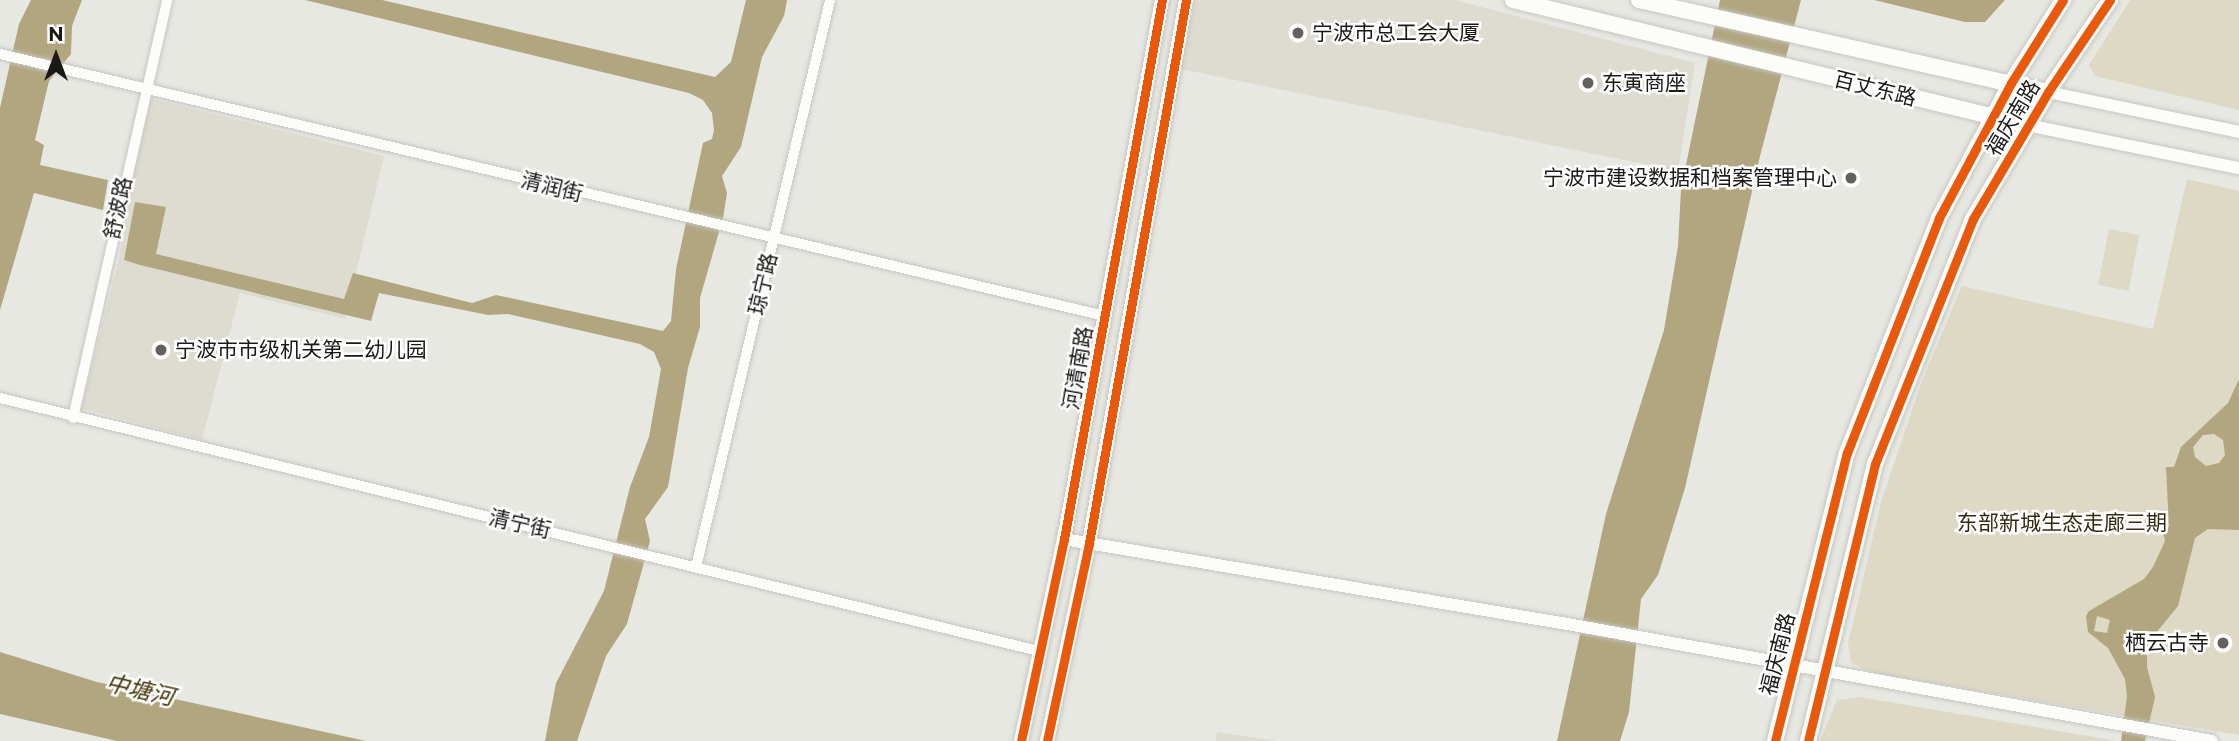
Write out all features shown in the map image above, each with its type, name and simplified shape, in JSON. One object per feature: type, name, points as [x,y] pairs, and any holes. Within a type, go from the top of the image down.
[{"type":"main road","name":"河清南路","points":[[1021,741],[1064,539],[1162,0]]},
{"type":"main road","name":"河清南路","points":[[1047,741],[1089,543],[1186,0]]},
{"type":"main road","name":"百丈东路","points":[[1513,0],[2027,125]]},
{"type":"main road","name":"百丈东路","points":[[1639,0],[1688,5],[1711,16],[2048,92]]},
{"type":"main road","name":"福庆南路","points":[[1775,741],[1847,453],[1939,218],[2011,83],[2063,0]]},
{"type":"main road","name":"福庆南路","points":[[1808,741],[1875,464],[1973,219],[2027,125],[2110,0]]},
{"type":"street","name":"舒波路","points":[[73,418],[167,0]]},
{"type":"street","name":"琼宁路","points":[[696,567],[830,0]]},
{"type":"street","name":"清润街","points":[[0,54],[773,241],[1105,316]]},
{"type":"street","name":"百丈东路","points":[[2048,92],[2235,132]]},
{"type":"street","name":"百丈东路","points":[[2027,125],[2235,167]]},
{"type":"street","name":"清宁街","points":[[0,398],[73,418],[1039,651]]},
{"type":"street","points":[[1064,539],[1573,625],[1792,667],[2212,741]]},
{"type":"shaded area","points":[[31,0],[82,0],[72,26],[71,54],[49,81],[35,140],[44,145],[40,165],[108,180],[103,210],[34,193],[0,310],[0,108],[19,24]]},
{"type":"shaded area","points":[[305,0],[382,0],[715,77],[731,62],[746,0],[787,0],[784,16],[762,57],[741,147],[722,176],[727,193],[723,218],[700,298],[700,327],[688,368],[668,487],[645,519],[650,541],[627,624],[606,656],[577,741],[545,741],[556,683],[604,591],[630,487],[649,437],[661,369],[654,352],[640,344],[508,314],[488,315],[379,293],[371,321],[140,265],[124,260],[135,202],[166,207],[156,254],[344,299],[353,273],[472,303],[496,295],[663,331],[671,321],[676,269],[703,143],[712,139],[712,113],[703,100],[689,93]]},
{"type":"shaded area","points":[[1195,0],[1455,0],[1695,63],[1678,171],[1181,69]]},
{"type":"shaded area","points":[[1720,0],[1801,0],[1760,156],[1685,488],[1658,575],[1641,599],[1629,712],[1620,741],[1557,741],[1606,514],[1664,330],[1678,246],[1681,189]]},
{"type":"shaded area","points":[[1874,0],[2005,0],[1985,22],[1965,22]]},
{"type":"shaded area","points":[[148,98],[384,156],[345,319],[240,293],[202,440],[81,408],[118,263]]},
{"type":"shaded area","points":[[2239,379],[2239,530],[2208,529],[2195,538],[2178,606],[2147,644],[2147,667],[2155,697],[2145,741],[2121,741],[2127,696],[2125,679],[2108,648],[2088,632],[2086,616],[2089,611],[2144,579],[2153,567],[2165,541],[2162,529],[2169,527],[2166,467],[2174,467],[2181,447],[2228,403]],"holes":[[[2214,434],[2223,440],[2225,455],[2219,463],[2206,466],[2195,457],[2193,447],[2203,435]],[[2097,616],[2110,620],[2107,633],[2094,631]]]},
{"type":"shaded area","points":[[0,652],[97,682],[366,741],[117,741],[0,714]]},
{"type":"shaded area","points":[[1217,732],[1278,741],[1216,741]]},
{"type":"green space","points":[[2130,0],[2239,0],[2239,110],[2095,76],[2089,65]]},
{"type":"green space","name":"东部新城生态走廊三期","points":[[2187,179],[2239,191],[2239,735],[1873,673],[1851,663],[1848,644],[1881,502],[1922,381],[1962,286],[2153,329]]},
{"type":"green space","points":[[2109,229],[2139,235],[2129,291],[2098,285]]},
{"type":"green space","points":[[1860,697],[2117,741],[1820,741],[1837,700]]},
{"type":"cycle path","points":[[1021,741],[1064,539],[1162,0]]},
{"type":"cycle path","points":[[1047,741],[1089,543],[1186,0]]},
{"type":"cycle path","points":[[1775,741],[1847,453],[1939,218],[2011,83],[2063,0]]},
{"type":"cycle path","points":[[1808,741],[1875,464],[1973,219],[2048,92],[2110,0]]},
{"type":"place","name":"宁波市总工会大厦","points":[[1298,33]]},
{"type":"place","name":"东寅商座","points":[[1588,83]]},
{"type":"place","name":"宁波市建设数据和档案管理中心","points":[[1851,178]]},
{"type":"place","name":"宁波市市级机关第二幼儿园","points":[[161,350]]},
{"type":"place","name":"栖云古寺","points":[[2223,643]]},
{"type":"water label","name":"中塘河","points":[[140,690]]}]
